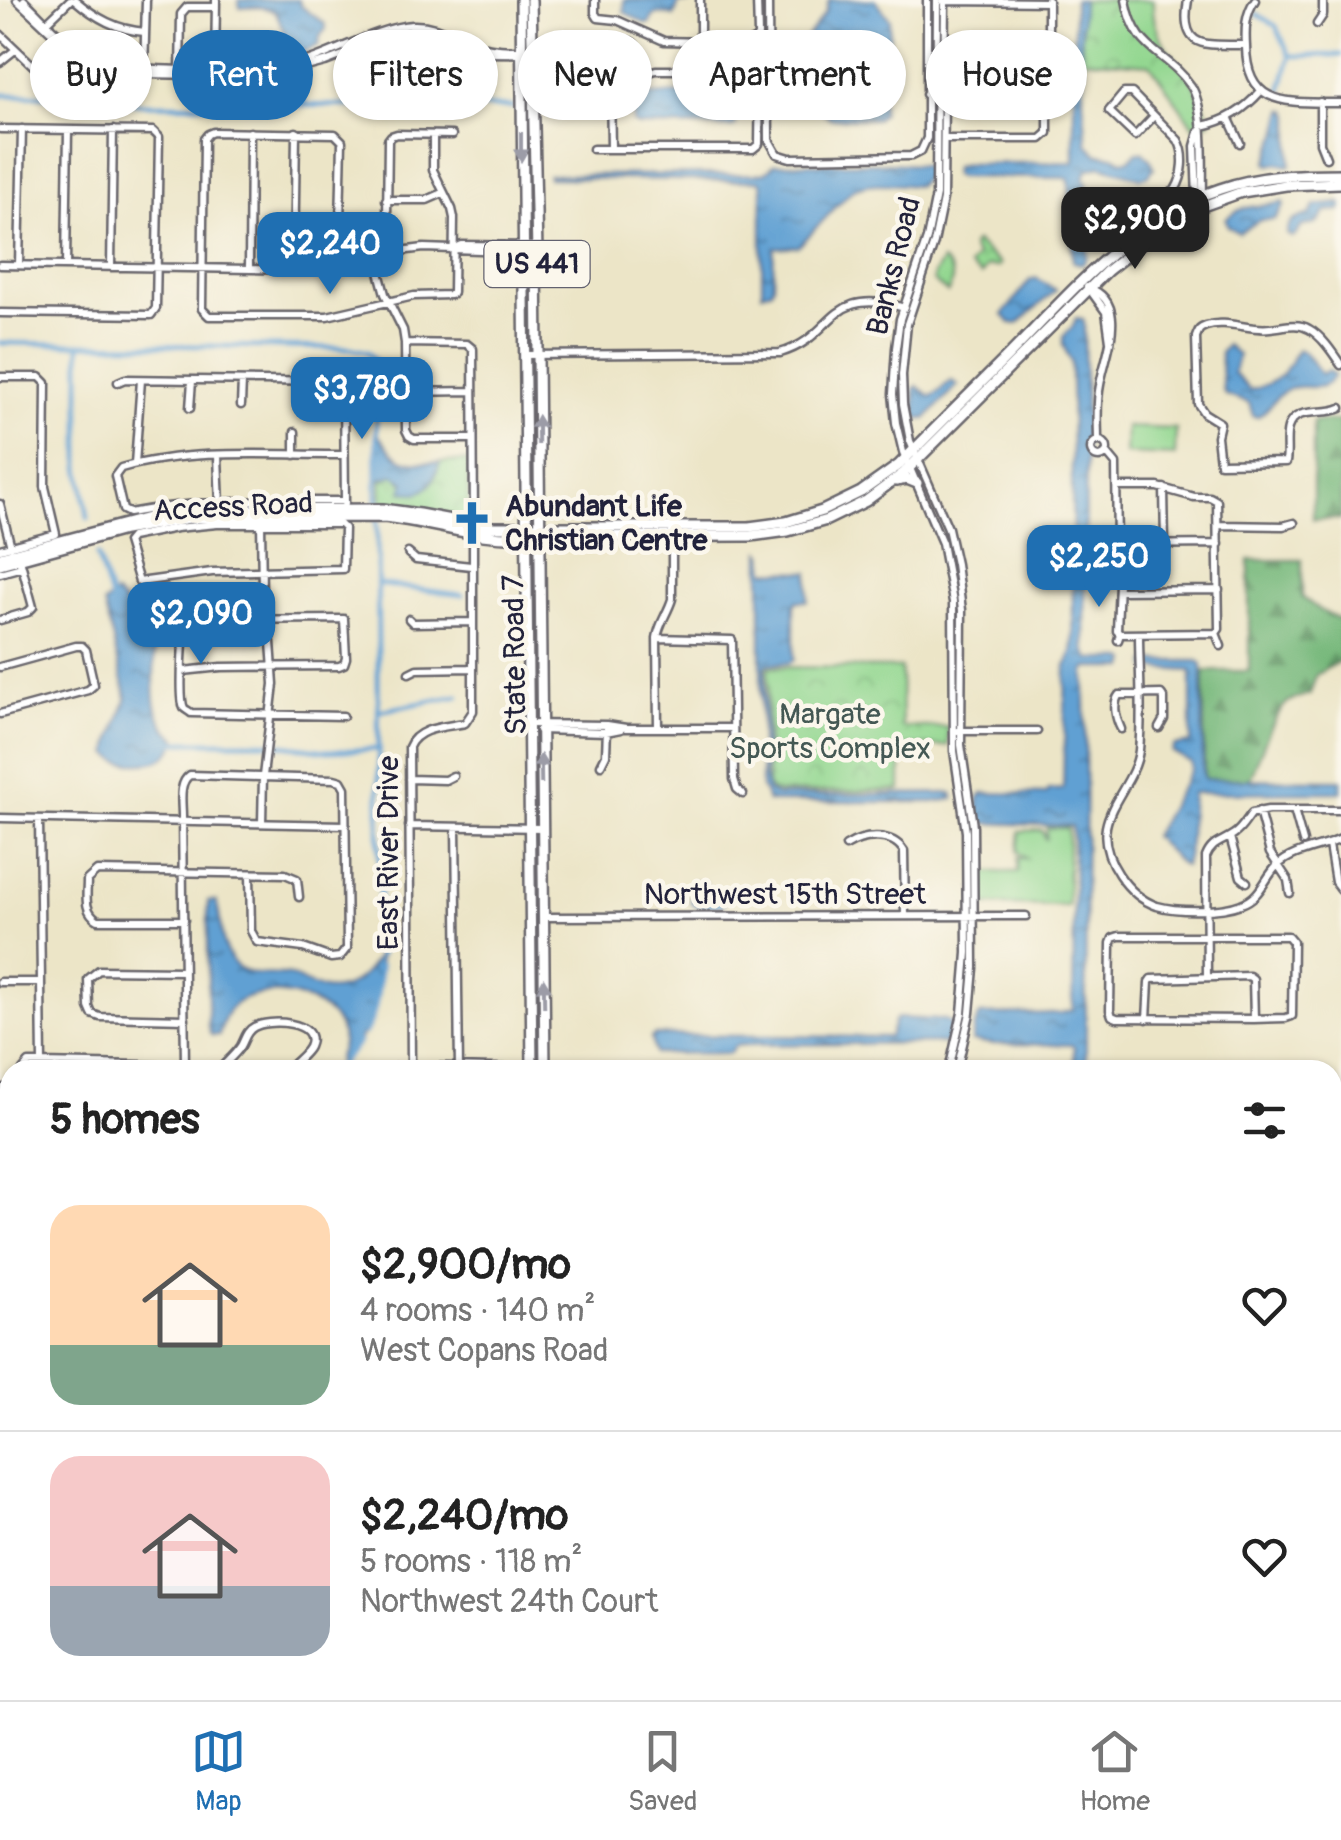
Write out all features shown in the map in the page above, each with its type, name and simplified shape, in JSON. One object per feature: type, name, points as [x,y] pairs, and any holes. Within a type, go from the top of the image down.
[{"type":"main road","name":"State Road 7","points":[[521,0],[524,30]]},
{"type":"main road","name":"State Road 7","points":[[529,30],[531,0]]},
{"type":"main road","name":"State Road 7","points":[[525,120],[522,249],[526,627],[531,1012],[537,1060]]},
{"type":"main road","name":"State Road 7","points":[[530,120],[536,249],[543,917],[538,1060]]},
{"type":"main road","points":[[2,566],[18,555],[148,518],[220,510],[261,516],[434,516],[474,530],[526,533],[752,536],[808,526],[866,501],[893,482],[931,433],[1085,286],[1200,200],[1250,180],[1341,174]]},
{"type":"main road","points":[[1200,200],[1264,188],[1341,184]]},
{"type":"main road","points":[[672,533],[786,522],[822,511],[860,492],[911,459],[1085,286]]},
{"type":"main road","points":[[893,482],[907,478],[916,483]]},
{"type":"main road","points":[[261,516],[345,505],[371,513]]},
{"type":"main road","points":[[526,627],[540,648]]},
{"type":"main road","points":[[530,900],[534,912],[543,917]]},
{"type":"main road","points":[[530,928],[543,944]]},
{"type":"street","points":[[20,0],[52,30]]},
{"type":"street","points":[[45,24],[72,0],[118,27],[135,30]]},
{"type":"street","points":[[146,0],[146,30]]},
{"type":"street","points":[[595,0],[598,18],[617,20],[672,41]]},
{"type":"street","points":[[700,0],[700,30]]},
{"type":"street","points":[[756,30],[757,0]]},
{"type":"street","points":[[768,0],[769,140],[776,154],[790,158],[911,156],[922,150],[927,138],[927,120]]},
{"type":"street","points":[[927,0],[927,30]]},
{"type":"street","points":[[937,0],[1048,1],[1048,30]]},
{"type":"street","name":"Banks Road","points":[[937,0],[938,30]]},
{"type":"street","points":[[1126,0],[1136,33],[1192,87],[1202,126],[1198,149],[1200,200]]},
{"type":"street","points":[[1188,0],[1186,24],[1194,39],[1202,44],[1246,44]]},
{"type":"street","points":[[1255,0],[1247,16],[1247,68],[1252,81],[1271,98],[1281,101],[1341,103]]},
{"type":"street","points":[[1317,24],[1323,14],[1323,0]]},
{"type":"street","name":"Banks Road","points":[[945,1],[945,30]]},
{"type":"street","points":[[180,30],[180,14],[187,7],[216,4],[215,30]]},
{"type":"street","points":[[313,63],[418,24],[444,30],[480,47],[518,51]]},
{"type":"street","points":[[0,34],[30,63]]},
{"type":"street","points":[[0,62],[15,50]]},
{"type":"street","points":[[593,149],[756,147],[760,140],[760,77],[756,70],[652,71]]},
{"type":"street","points":[[1202,126],[1229,119],[1261,91]]},
{"type":"street","points":[[1136,216],[1126,204],[1117,202],[1113,232],[1177,188],[1182,150],[1154,116],[1129,92],[1109,111],[1135,136],[1154,116]]},
{"type":"street","points":[[1320,102],[1320,143],[1326,158]]},
{"type":"street","points":[[1229,119],[1240,143]]},
{"type":"street","points":[[611,120],[611,149]]},
{"type":"street","name":"Banks Road","points":[[940,120],[934,210],[896,348],[893,394],[896,423],[942,514],[956,564],[962,610],[958,731]]},
{"type":"street","name":"Banks Road","points":[[943,120],[941,214],[930,258],[907,309],[902,374],[916,483],[940,536],[951,579],[958,731],[973,826],[964,998],[950,1060]]},
{"type":"street","points":[[945,140],[1041,139],[1048,133],[1048,120]]},
{"type":"street","points":[[0,128],[157,133],[154,312],[0,313]]},
{"type":"street","points":[[19,265],[22,129]]},
{"type":"street","points":[[66,266],[68,130]]},
{"type":"street","points":[[112,267],[113,130]]},
{"type":"street","points":[[339,266],[339,136],[213,132],[204,138],[205,314],[327,316],[414,296],[453,293],[454,218],[433,170],[433,135]]},
{"type":"street","points":[[249,268],[250,132]]},
{"type":"street","points":[[294,269],[296,132]]},
{"type":"street","points":[[392,252],[386,200],[388,140],[391,136],[452,135]]},
{"type":"street","points":[[1182,150],[1198,149]]},
{"type":"street","points":[[386,200],[427,200],[443,192]]},
{"type":"street","points":[[0,265],[310,270],[424,248],[462,245],[536,249]]},
{"type":"street","points":[[375,257],[388,303],[403,330],[409,436],[473,439]]},
{"type":"street","points":[[1085,286],[1096,290],[1110,310],[1114,332],[1098,402],[1098,441],[1106,444],[1106,452],[1116,464],[1117,548],[1219,544]]},
{"type":"street","points":[[524,354],[780,353],[802,344],[850,305],[878,302],[907,309]]},
{"type":"street","points":[[1341,365],[1319,337],[1303,326],[1261,329],[1209,325],[1200,329],[1196,338],[1198,404],[1220,423],[1220,463],[1286,462],[1288,427],[1296,416],[1336,412],[1341,408]]},
{"type":"street","name":"East River Drive","points":[[405,344],[471,345],[473,349],[472,711],[465,722],[418,733],[408,747],[411,1060]]},
{"type":"street","points":[[0,377],[40,377],[46,383],[45,487],[56,534],[2,566]]},
{"type":"street","points":[[118,382],[125,379],[341,384],[345,505]]},
{"type":"street","points":[[141,380],[135,464],[218,456],[344,455]]},
{"type":"street","points":[[190,408],[192,380]]},
{"type":"street","points":[[241,405],[242,381]]},
{"type":"street","points":[[406,392],[473,391]]},
{"type":"street","points":[[908,431],[916,437],[931,433]]},
{"type":"street","points":[[295,432],[295,455]]},
{"type":"street","points":[[218,456],[220,510]]},
{"type":"street","name":"Access Road","points":[[135,464],[121,468],[115,476],[125,512],[345,505]]},
{"type":"street","points":[[1117,487],[1164,488],[1217,501],[1216,633],[1220,646]]},
{"type":"street","points":[[1164,488],[1165,544]]},
{"type":"street","points":[[0,504],[34,607],[0,620]]},
{"type":"street","points":[[261,516],[265,618],[274,666],[262,822]]},
{"type":"street","name":"Access Road","points":[[261,516],[340,524],[344,528],[343,569],[197,573],[139,582],[128,542],[131,537],[261,516]]},
{"type":"street","points":[[1219,526],[1294,523]]},
{"type":"street","points":[[658,728],[656,638],[672,599],[672,533]]},
{"type":"street","points":[[0,549],[18,555]]},
{"type":"street","points":[[408,553],[416,560],[472,566]]},
{"type":"street","points":[[1216,633],[1119,637],[1119,587],[1219,590]]},
{"type":"street","points":[[183,671],[339,666],[344,664],[344,619],[194,620],[184,628],[183,671],[185,710],[191,713],[343,716]]},
{"type":"street","points":[[409,620],[472,622]]},
{"type":"street","points":[[1139,634],[1139,753],[1112,809],[1106,827],[1106,846],[1112,864],[1142,898],[1176,909],[1238,906],[1252,899],[1278,866],[1291,857],[1341,839]]},
{"type":"street","points":[[656,638],[732,640],[734,780],[744,794]]},
{"type":"street","points":[[0,667],[82,646],[94,685],[88,690],[0,714]]},
{"type":"street","points":[[410,673],[417,668],[473,668]]},
{"type":"street","points":[[1121,729],[1116,720],[1116,700],[1120,695],[1140,694],[1161,694],[1164,698],[1164,720],[1159,728]]},
{"type":"street","points":[[528,727],[733,728]]},
{"type":"street","points":[[601,765],[606,755],[607,729]]},
{"type":"street","points":[[958,731],[1037,732]]},
{"type":"street","points":[[185,1060],[182,783],[190,775],[341,782],[345,788],[347,948],[340,957],[255,940],[251,931],[250,874]]},
{"type":"street","points":[[409,779],[445,780],[453,776]]},
{"type":"street","points":[[1294,810],[1303,842]]},
{"type":"street","points":[[1207,976],[1209,849],[1243,826],[1252,813],[1341,810]]},
{"type":"street","points":[[1259,811],[1270,854],[1288,880],[1290,894]]},
{"type":"street","points":[[0,818],[346,825]]},
{"type":"street","points":[[39,819],[42,1060]]},
{"type":"street","points":[[409,826],[542,828]]},
{"type":"street","points":[[456,827],[459,1060]]},
{"type":"street","points":[[1230,836],[1241,877],[1247,882]]},
{"type":"street","points":[[846,846],[857,838],[888,838],[900,844],[904,851],[904,916]]},
{"type":"street","points":[[1328,845],[1335,882],[1341,890]]},
{"type":"street","points":[[184,920],[98,920],[87,909],[87,880],[97,871],[293,875],[298,881],[299,897]]},
{"type":"street","name":"Northwest 15th Street","points":[[543,917],[1026,916]]},
{"type":"street","name":"Banks Road","points":[[959,1060],[972,998],[970,917]]},
{"type":"street","points":[[1207,936],[1292,939],[1292,1016],[1112,1016],[1113,938],[1207,936]]},
{"type":"street","points":[[184,971],[99,970],[88,978],[88,1007],[92,1014],[100,1016],[185,1018]]},
{"type":"street","points":[[1148,1018],[1151,979],[1207,976],[1253,979],[1254,1018]]},
{"type":"street","points":[[0,982],[40,982]]},
{"type":"street","points":[[229,1060],[249,1030],[257,1025],[289,1023],[302,1027],[310,1040],[296,1060]]},
{"type":"green space","points":[[1082,0],[1153,0],[1160,36],[1194,84],[1210,121],[1196,130],[1150,64],[1087,59],[1087,30],[1081,30]]},
{"type":"green space","points":[[975,242],[1000,264],[998,267],[988,266],[981,275],[969,266],[977,256],[972,246]]},
{"type":"green space","points":[[942,261],[952,276],[948,293],[933,281]]},
{"type":"green space","points":[[1313,421],[1341,421],[1341,519],[1313,519]]},
{"type":"green space","points":[[1126,427],[1176,429],[1175,456],[1125,454]]},
{"type":"green space","points":[[468,461],[469,524],[382,503],[381,480],[394,475],[405,484],[435,477],[440,462]]},
{"type":"green space","points":[[1249,560],[1302,560],[1302,597],[1341,620],[1341,660],[1316,675],[1310,694],[1292,700],[1282,709],[1250,779],[1204,779],[1204,671],[1249,671]]},
{"type":"green space","name":"Margate Sports Complex","points":[[768,667],[901,668],[902,727],[948,727],[948,746],[901,746],[901,790],[771,790],[767,785]]},
{"type":"green space","points":[[1047,828],[1068,828],[1068,906],[982,905],[982,872],[1018,872],[1018,858],[1026,858],[1018,852],[1020,831],[1042,830],[1046,840]]},
{"type":"water","points":[[238,0],[298,0],[326,29],[319,45],[313,48],[313,30],[283,30],[273,11],[240,8]]},
{"type":"water","points":[[624,0],[690,0],[679,3],[674,16],[656,14],[646,24],[624,12]]},
{"type":"water","points":[[829,0],[875,0],[890,19],[890,30],[812,30],[826,12]]},
{"type":"water","points":[[1074,0],[1082,0],[1081,30],[1074,30]]},
{"type":"water","points":[[672,94],[672,120],[736,120],[736,125],[638,126],[633,120],[652,120],[652,95]]},
{"type":"water","points":[[1284,110],[1291,115],[1291,165],[1270,165],[1267,162]]},
{"type":"water","points":[[1074,120],[1085,120],[1087,144],[1097,154],[1123,161],[1143,152],[1154,168],[1141,178],[1100,166],[1087,170],[1087,257],[1083,264],[1073,262],[1069,178],[953,175],[954,167],[964,164],[1074,162]]},
{"type":"water","points":[[775,164],[930,166],[916,186],[875,184],[852,190],[799,246],[774,248],[773,286],[762,293],[760,181],[548,178],[756,174]]},
{"type":"water","points":[[1283,202],[1275,219],[1260,220],[1239,233],[1228,226],[1226,219],[1238,210]]},
{"type":"water","points":[[1341,203],[1341,210],[1326,212],[1316,224],[1302,226],[1292,237],[1287,234],[1292,222],[1311,213],[1314,206]]},
{"type":"water","points":[[1036,278],[1056,290],[1018,324],[1011,323],[1003,315],[1030,280]]},
{"type":"water","points":[[1076,318],[1083,319],[1085,649],[1090,659],[1128,661],[1126,668],[1085,671],[1086,1060],[1074,1060],[1072,1045],[972,1041],[980,1015],[1073,1010],[1072,826],[980,823],[978,798],[983,793],[1047,794],[1048,790],[1063,789],[1066,666],[1073,634],[1071,362],[1063,337]]},
{"type":"water","points":[[1226,345],[1238,355],[1233,373],[1250,390],[1278,377],[1298,349],[1321,374],[1328,371],[1334,375],[1322,386],[1289,389],[1262,414],[1253,416],[1249,403],[1225,395],[1223,390],[1220,353]]},
{"type":"water","points":[[952,381],[958,385],[926,419],[917,418],[914,389],[917,386],[931,396]]},
{"type":"water","points":[[376,432],[402,459],[440,462],[428,487],[411,493],[402,491],[405,482],[394,475],[377,480]]},
{"type":"water","points":[[761,551],[766,571],[809,572],[808,601],[797,601],[794,605],[794,660],[765,666],[764,777],[768,791],[777,796],[952,793],[954,799],[768,802],[761,788]]},
{"type":"water","points":[[115,594],[126,605],[151,613],[158,713],[177,738],[170,752],[154,762],[121,762],[109,753],[127,698],[104,604]]},
{"type":"water","points":[[1147,662],[1202,664],[1205,779],[1341,780],[1341,792],[1192,793],[1188,855],[1184,866],[1181,865],[1153,836],[1191,769],[1191,763],[1172,752],[1174,746],[1191,743],[1191,671],[1147,668]]},
{"type":"water","points":[[691,882],[705,883],[710,894],[723,894],[724,904],[691,904]]},
{"type":"water","points":[[208,901],[216,901],[224,944],[231,959],[249,972],[290,976],[315,987],[339,989],[363,975],[380,951],[372,1013],[344,1060],[337,1060],[342,1045],[340,1029],[331,1015],[300,998],[263,994],[246,998],[230,1009],[219,1035],[211,1035]]},
{"type":"water","points":[[897,1018],[946,1020],[952,1025],[948,1043],[743,1045],[735,1046],[730,1053],[655,1054],[651,1038],[889,1037]]},
{"type":"waterway","points":[[1257,14],[1276,26],[1290,56],[1341,55]]},
{"type":"waterway","points":[[1280,94],[1290,58]]},
{"type":"waterway","points":[[0,95],[97,96],[143,104],[513,107]]},
{"type":"waterway","points":[[0,343],[350,348],[368,352],[376,362],[380,955]]},
{"type":"waterway","points":[[80,344],[80,467],[88,518]]},
{"type":"waterway","points":[[97,555],[112,602]]},
{"type":"waterway","points":[[377,584],[462,595]]},
{"type":"waterway","points":[[379,711],[458,696]]},
{"type":"waterway","points":[[174,742],[261,742],[327,751],[380,749]]},
{"type":"waterway","points":[[365,1033],[378,992],[380,966]]},
{"type":"waterway","points":[[344,1060],[359,1042]]},
{"type":"place","name":"Abundant Life Christian Centre","points":[[472,523]]}]
